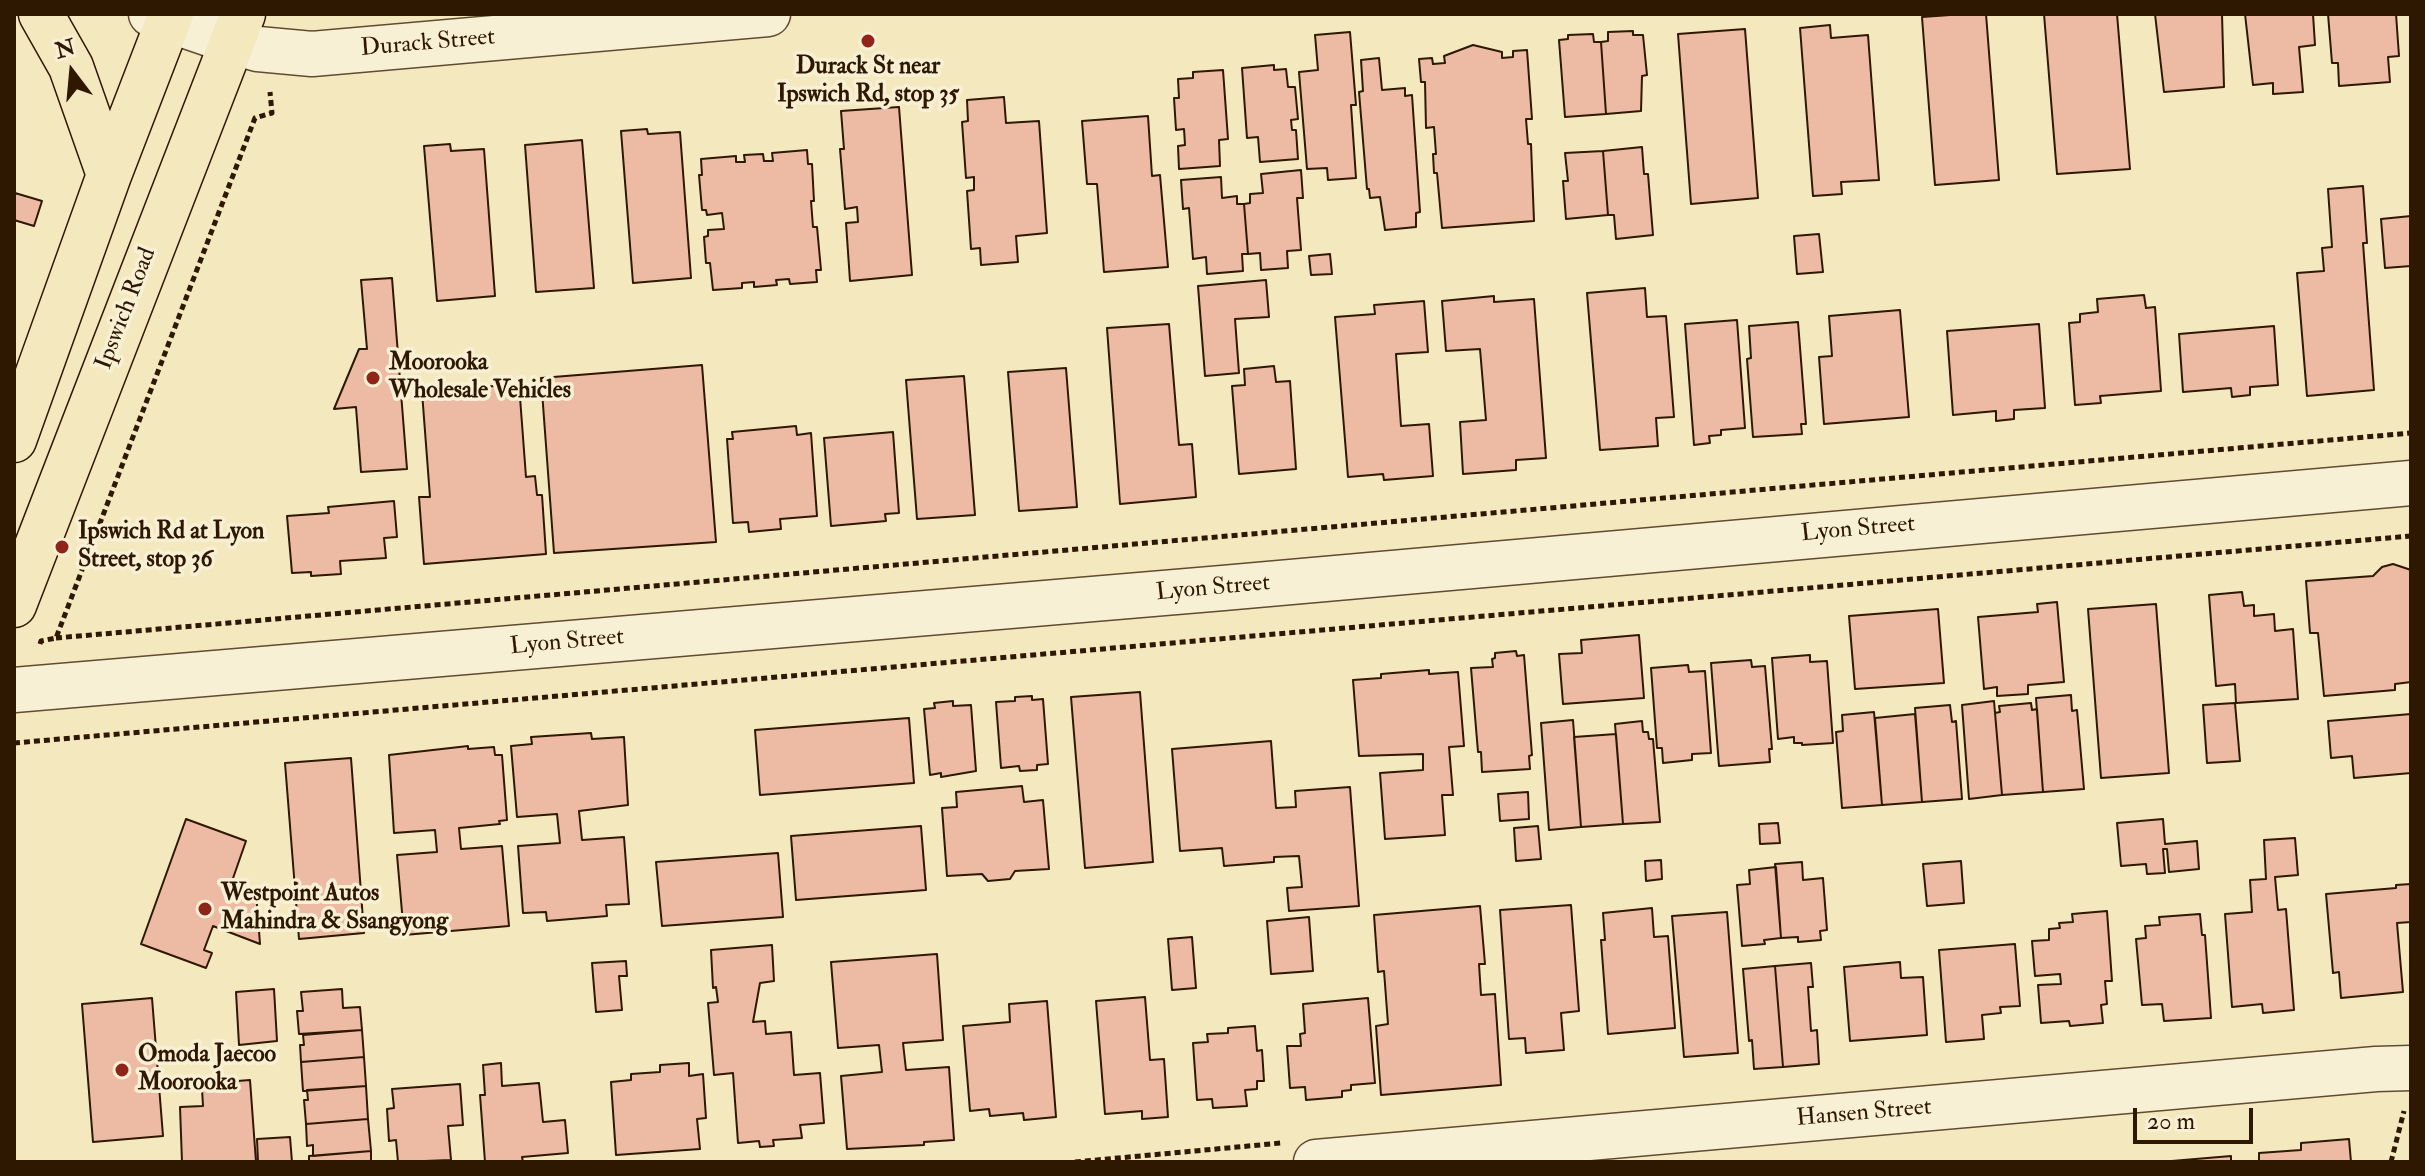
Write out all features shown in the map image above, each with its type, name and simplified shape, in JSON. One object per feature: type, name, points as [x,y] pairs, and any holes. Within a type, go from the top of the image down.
[{"type":"highway","points":[[41,14],[71,67],[109,175]]},
{"type":"highway","points":[[14,440],[163,16]]},
{"type":"highway","name":"Ipswich Road","points":[[14,605],[238,28]]},
{"type":"street","name":"Durack Street","points":[[163,16],[238,28],[258,49],[312,54],[768,14]]},
{"type":"street","name":"Lyon Street","points":[[14,690],[2411,483]]},
{"type":"street","name":"Hansen Street","points":[[1316,1162],[2329,1073],[2409,1084]]},
{"type":"path","points":[[56,638],[255,118],[272,113],[270,90]]},
{"type":"path","points":[[39,650],[41,641],[56,638],[2411,433]]},
{"type":"path","points":[[14,743],[2411,536]]},
{"type":"path","points":[[2391,1162],[2409,1084]]},
{"type":"building","points":[[1986,14],[1999,180],[1935,185],[1922,17]]},
{"type":"building","points":[[2044,14],[2117,14],[2130,169],[2057,174]]},
{"type":"building","points":[[2155,14],[2222,14],[2224,87],[2164,92]]},
{"type":"building","points":[[2245,14],[2313,14],[2315,45],[2299,47],[2303,92],[2273,94],[2273,83],[2253,85]]},
{"type":"building","points":[[2328,14],[2396,14],[2399,56],[2388,57],[2390,82],[2339,86],[2338,63],[2332,63]]},
{"type":"building","points":[[1830,25],[1831,38],[1868,35],[1879,180],[1841,182],[1842,194],[1813,196],[1800,28]]},
{"type":"building","points":[[1745,29],[1758,198],[1691,204],[1678,34]]},
{"type":"building","points":[[1633,31],[1633,35],[1643,35],[1647,75],[1642,76],[1641,111],[1606,114],[1601,42],[1608,41],[1608,32]]},
{"type":"building","points":[[1350,32],[1356,105],[1351,105],[1356,178],[1328,180],[1327,168],[1307,169],[1299,72],[1318,70],[1315,35]]},
{"type":"building","points":[[1593,34],[1594,42],[1601,42],[1606,114],[1565,117],[1559,40],[1568,39],[1568,35]]},
{"type":"building","points":[[1473,45],[1502,52],[1502,58],[1513,57],[1513,51],[1527,50],[1532,119],[1526,119],[1528,144],[1531,144],[1534,221],[1442,228],[1437,173],[1434,173],[1434,127],[1426,128],[1425,82],[1421,82],[1419,59],[1432,58],[1433,64],[1445,63],[1444,56]]},
{"type":"building","points":[[1379,58],[1382,90],[1405,88],[1405,96],[1412,95],[1420,212],[1416,213],[1416,227],[1385,230],[1380,197],[1370,198],[1367,189],[1359,92],[1363,91],[1361,60]]},
{"type":"building","points":[[1274,65],[1274,70],[1286,69],[1288,87],[1295,87],[1298,119],[1291,120],[1292,130],[1296,130],[1298,159],[1260,162],[1258,137],[1247,138],[1242,68]]},
{"type":"building","points":[[1223,70],[1228,139],[1219,140],[1220,166],[1179,169],[1178,146],[1185,145],[1184,129],[1176,130],[1174,98],[1179,98],[1178,79],[1193,78],[1193,72]]},
{"type":"building","points":[[1004,97],[1006,123],[1039,121],[1047,233],[1016,236],[1018,262],[981,265],[980,248],[971,249],[967,191],[974,190],[974,177],[966,178],[962,122],[968,121],[967,100]]},
{"type":"building","points":[[899,107],[912,275],[850,281],[846,223],[858,222],[857,207],[845,209],[840,149],[844,149],[841,111]]},
{"type":"building","points":[[1148,116],[1152,176],[1160,175],[1168,267],[1104,272],[1097,184],[1087,184],[1082,121]]},
{"type":"building","points":[[647,129],[648,134],[680,132],[691,278],[633,283],[621,131]]},
{"type":"building","points":[[582,140],[594,288],[536,292],[525,145]]},
{"type":"building","points":[[450,144],[451,151],[484,149],[495,296],[437,301],[424,146]]},
{"type":"building","points":[[1642,147],[1644,174],[1648,174],[1653,235],[1616,239],[1614,215],[1608,215],[1603,151]]},
{"type":"building","points":[[807,150],[808,164],[812,164],[813,227],[817,227],[821,270],[816,270],[817,282],[790,284],[789,279],[776,280],[777,285],[754,287],[754,282],[742,283],[742,288],[713,290],[704,237],[708,236],[708,230],[724,229],[722,213],[707,215],[706,210],[702,210],[701,159],[736,156],[736,162],[745,162],[744,155],[763,154],[764,161],[773,161],[772,153]]},
{"type":"building","points":[[1603,151],[1608,215],[1566,219],[1563,181],[1568,181],[1565,153]]},
{"type":"building","points":[[1301,170],[1303,198],[1297,198],[1301,250],[1287,251],[1288,268],[1261,270],[1260,253],[1248,254],[1244,204],[1250,203],[1250,194],[1263,193],[1261,174]]},
{"type":"building","points":[[1221,177],[1222,198],[1237,196],[1237,204],[1244,204],[1248,254],[1242,254],[1243,271],[1207,274],[1206,257],[1193,259],[1189,208],[1183,209],[1181,180]]},
{"type":"building","points":[[2363,186],[2367,243],[2363,243],[2374,390],[2307,396],[2297,273],[2324,271],[2322,248],[2332,247],[2328,189]]},
{"type":"building","points":[[15,193],[42,201],[34,226],[14,220]]},
{"type":"building","points":[[2411,216],[2411,266],[2385,268],[2381,219]]},
{"type":"building","points":[[1819,234],[1823,272],[1797,274],[1794,236]]},
{"type":"building","points":[[1330,254],[1332,274],[1311,275],[1309,256]]},
{"type":"building","name":"Moorooka Wholesale Vehicles","points":[[392,278],[407,469],[361,472],[356,407],[334,409],[359,349],[367,349],[361,280]]},
{"type":"building","points":[[1266,280],[1269,317],[1235,319],[1239,373],[1205,376],[1198,286]]},
{"type":"building","points":[[1645,288],[1647,317],[1666,316],[1674,417],[1656,418],[1658,446],[1600,450],[1587,293]]},
{"type":"building","points":[[2144,295],[2146,308],[2155,307],[2161,391],[2100,396],[2101,403],[2075,405],[2069,323],[2080,322],[2080,314],[2098,312],[2097,299]]},
{"type":"building","points":[[1494,296],[1494,302],[1534,299],[1546,458],[1516,460],[1516,470],[1463,474],[1460,422],[1486,420],[1480,349],[1446,351],[1442,301]]},
{"type":"building","points":[[1424,301],[1428,352],[1396,354],[1401,426],[1429,424],[1433,476],[1384,480],[1383,474],[1348,477],[1335,317],[1375,314],[1374,305]]},
{"type":"building","points":[[1900,310],[1909,417],[1824,424],[1819,357],[1832,356],[1829,316]]},
{"type":"building","points":[[1737,320],[1745,428],[1721,430],[1721,435],[1709,436],[1710,443],[1694,445],[1685,324]]},
{"type":"building","points":[[1798,322],[1806,424],[1801,424],[1802,434],[1753,437],[1747,359],[1751,358],[1749,326]]},
{"type":"building","points":[[1169,324],[1179,445],[1192,444],[1196,497],[1120,504],[1107,328]]},
{"type":"building","points":[[2039,324],[2045,408],[2014,410],[2014,419],[1996,421],[1996,411],[1953,415],[1947,331]]},
{"type":"building","points":[[2274,326],[2278,385],[2250,387],[2250,395],[2232,397],[2231,388],[2183,392],[2179,334]]},
{"type":"building","points":[[702,365],[716,542],[554,553],[541,378]]},
{"type":"building","points":[[1274,366],[1276,382],[1290,381],[1296,469],[1239,474],[1232,386],[1245,385],[1244,369]]},
{"type":"building","points":[[1066,368],[1077,507],[1019,511],[1008,372]]},
{"type":"building","points":[[964,376],[975,515],[917,519],[906,380]]},
{"type":"building","points":[[519,384],[526,477],[535,476],[537,495],[542,495],[546,554],[424,564],[419,497],[430,497],[422,392]]},
{"type":"building","points":[[796,426],[797,435],[811,433],[817,516],[780,519],[781,529],[749,532],[748,522],[733,523],[727,439],[733,439],[732,432]]},
{"type":"building","points":[[893,432],[899,513],[885,514],[886,521],[831,526],[824,438]]},
{"type":"building","points":[[394,501],[397,537],[384,538],[386,558],[340,561],[341,574],[311,576],[311,572],[292,573],[287,516],[329,513],[328,507]]},
{"type":"building","points":[[2393,564],[2411,570],[2411,682],[2395,684],[2395,690],[2324,696],[2318,633],[2310,633],[2306,581],[2373,576],[2382,567]]},
{"type":"building","points":[[2242,592],[2244,606],[2254,605],[2254,616],[2274,614],[2275,631],[2293,629],[2298,699],[2236,703],[2235,684],[2216,686],[2209,595]]},
{"type":"building","points":[[2057,602],[2064,682],[2028,685],[2028,694],[1997,696],[1997,687],[1984,689],[1978,617],[2038,612],[2037,604]]},
{"type":"building","points":[[2156,604],[2169,773],[2101,778],[2088,609]]},
{"type":"building","points":[[1938,609],[1944,683],[1855,689],[1849,616]]},
{"type":"building","points":[[1639,635],[1644,698],[1563,704],[1559,654],[1582,653],[1581,640]]},
{"type":"building","points":[[1516,651],[1517,656],[1524,655],[1532,755],[1529,756],[1530,769],[1482,772],[1471,668],[1493,667],[1495,653]]},
{"type":"building","points":[[1810,655],[1810,662],[1827,661],[1833,743],[1802,745],[1794,743],[1794,737],[1778,739],[1772,658]]},
{"type":"building","points":[[1751,660],[1752,667],[1765,666],[1772,749],[1769,749],[1770,762],[1719,766],[1711,663]]},
{"type":"building","points":[[1688,665],[1689,672],[1705,671],[1711,753],[1692,754],[1692,760],[1663,763],[1662,748],[1657,748],[1651,668]]},
{"type":"building","points":[[1429,670],[1429,674],[1458,672],[1464,746],[1449,747],[1453,795],[1442,795],[1445,835],[1385,839],[1380,773],[1423,770],[1423,754],[1359,756],[1353,680]]},
{"type":"building","points":[[1140,692],[1153,862],[1085,868],[1071,697]]},
{"type":"building","points":[[2071,695],[2072,711],[2077,710],[2084,789],[2043,792],[2036,698]]},
{"type":"building","points":[[1032,696],[1032,700],[1043,699],[1048,764],[1037,765],[1037,770],[1020,771],[1019,766],[1001,768],[996,702]]},
{"type":"building","points":[[953,701],[953,706],[971,705],[976,771],[941,777],[941,773],[930,775],[924,709],[935,708],[934,703]]},
{"type":"building","points":[[1994,701],[2002,795],[1969,799],[1962,705]]},
{"type":"building","points":[[2031,703],[2032,710],[2037,709],[2043,792],[2002,795],[1995,713],[2000,712],[1999,706]]},
{"type":"building","points":[[2235,703],[2240,761],[2207,763],[2203,705]]},
{"type":"building","points":[[1950,705],[1952,722],[1956,721],[1962,799],[1922,802],[1915,708]]},
{"type":"building","points":[[1874,712],[1882,805],[1842,808],[1836,732],[1843,731],[1842,715]]},
{"type":"building","points":[[1915,714],[1922,802],[1882,805],[1875,718]]},
{"type":"building","points":[[2411,714],[2411,773],[2354,778],[2352,756],[2331,758],[2328,721]]},
{"type":"building","points":[[909,718],[914,783],[760,795],[755,730]]},
{"type":"building","points":[[1573,720],[1581,827],[1549,830],[1541,723]]},
{"type":"building","points":[[1642,721],[1643,732],[1648,732],[1649,739],[1653,739],[1660,822],[1623,824],[1615,724]]},
{"type":"building","points":[[591,733],[592,739],[624,737],[628,805],[579,811],[582,840],[624,837],[629,904],[606,905],[607,916],[547,921],[546,912],[523,913],[518,846],[560,843],[557,814],[517,817],[511,746],[532,744],[531,737]]},
{"type":"building","points":[[1616,734],[1623,824],[1581,827],[1574,737]]},
{"type":"building","points":[[1271,741],[1276,808],[1296,807],[1295,791],[1350,787],[1359,906],[1289,911],[1287,888],[1302,887],[1299,856],[1274,857],[1274,862],[1224,866],[1222,848],[1180,851],[1172,749]]},
{"type":"building","points":[[468,746],[468,749],[494,747],[495,755],[502,755],[507,820],[499,821],[500,824],[459,828],[461,849],[502,846],[509,926],[404,935],[397,855],[437,852],[435,830],[394,833],[389,755]]},
{"type":"building","points":[[351,758],[364,933],[299,939],[285,763]]},
{"type":"building","points":[[1022,786],[1024,802],[1043,800],[1049,869],[1015,871],[1010,879],[988,881],[982,874],[947,876],[942,808],[957,807],[956,792]]},
{"type":"building","points":[[1528,792],[1529,819],[1500,821],[1498,794]]},
{"type":"building","name":"Westpoint Autos Mahindra & Ssangyong","points":[[186,819],[246,841],[231,884],[256,892],[260,944],[213,926],[204,950],[212,953],[206,968],[141,944]]},
{"type":"building","points":[[2163,819],[2165,844],[2197,841],[2199,869],[2169,872],[2167,849],[2163,849],[2165,873],[2147,874],[2146,864],[2121,866],[2117,823]]},
{"type":"building","points":[[1778,823],[1780,843],[1760,844],[1759,824]]},
{"type":"building","points":[[921,826],[926,890],[796,900],[791,836]]},
{"type":"building","points":[[1538,826],[1541,859],[1516,861],[1514,828]]},
{"type":"building","points":[[2295,838],[2298,875],[2275,877],[2278,910],[2286,909],[2294,1010],[2263,1013],[2262,1004],[2232,1007],[2225,914],[2252,912],[2250,880],[2266,879],[2264,840]]},
{"type":"building","points":[[778,853],[783,917],[662,926],[656,862]]},
{"type":"building","points":[[1661,860],[1662,879],[1646,881],[1645,861]]},
{"type":"building","points":[[1961,861],[1964,903],[1927,906],[1923,864]]},
{"type":"building","points":[[1802,862],[1803,880],[1823,878],[1827,930],[1820,931],[1821,940],[1798,942],[1798,937],[1781,938],[1775,864]]},
{"type":"building","points":[[1776,867],[1781,938],[1764,940],[1765,944],[1742,946],[1737,885],[1750,884],[1749,870]]},
{"type":"building","points":[[2411,884],[2411,922],[2397,923],[2403,992],[2341,998],[2339,972],[2333,973],[2326,894]]},
{"type":"building","points":[[1571,905],[1579,1011],[1561,1013],[1564,1050],[1526,1053],[1525,1038],[1509,1039],[1500,910]]},
{"type":"building","points":[[1480,906],[1485,964],[1479,964],[1481,995],[1495,994],[1501,1085],[1381,1095],[1376,1026],[1388,1024],[1384,971],[1378,972],[1374,915]]},
{"type":"building","points":[[1652,908],[1654,937],[1668,936],[1675,1028],[1608,1034],[1601,940],[1605,940],[1603,913]]},
{"type":"building","points":[[2107,911],[2112,981],[2105,981],[2107,1004],[2101,1005],[2103,1023],[2070,1026],[2069,1021],[2041,1023],[2038,985],[2061,984],[2060,974],[2035,976],[2032,941],[2049,940],[2049,929],[2060,928],[2059,923],[2073,922],[2072,914]]},
{"type":"building","points":[[1727,912],[1738,1053],[1684,1057],[1672,916]]},
{"type":"building","points":[[2200,914],[2202,935],[2205,935],[2211,1018],[2164,1021],[2162,1004],[2142,1005],[2136,939],[2146,938],[2145,926],[2160,925],[2159,917]]},
{"type":"building","points":[[1309,917],[1313,971],[1271,974],[1267,921]]},
{"type":"building","points":[[1192,937],[1196,988],[1172,990],[1168,939]]},
{"type":"building","points":[[2015,944],[2020,1006],[2000,1007],[2001,1013],[1982,1015],[1984,1039],[1946,1042],[1939,950]]},
{"type":"building","points":[[772,945],[774,981],[760,983],[753,1022],[765,1021],[766,1034],[791,1032],[794,1075],[820,1073],[824,1123],[800,1125],[802,1138],[773,1140],[774,1146],[760,1147],[759,1141],[738,1143],[733,1073],[714,1075],[708,1003],[718,1002],[716,987],[713,988],[711,950]]},
{"type":"building","points":[[937,954],[943,1040],[903,1043],[906,1070],[949,1067],[954,1140],[924,1142],[924,1145],[847,1149],[841,1076],[882,1072],[879,1045],[838,1048],[831,962]]},
{"type":"building","points":[[626,961],[627,976],[619,976],[622,1010],[596,1012],[592,963]]},
{"type":"building","points":[[1900,962],[1901,978],[1923,977],[1927,1035],[1850,1041],[1844,967]]},
{"type":"building","points":[[1811,963],[1813,987],[1808,987],[1811,1031],[1817,1030],[1819,1064],[1783,1067],[1775,966]]},
{"type":"building","points":[[1775,966],[1783,1067],[1754,1069],[1743,969]]},
{"type":"building","points":[[274,989],[277,1041],[239,1045],[236,992]]},
{"type":"building","points":[[342,989],[343,1008],[360,1007],[362,1030],[299,1034],[297,1011],[303,1011],[301,992]]},
{"type":"building","points":[[1145,997],[1150,1060],[1164,1059],[1168,1117],[1142,1119],[1142,1111],[1105,1114],[1096,1001]]},
{"type":"building","name":"Omoda Jaecoo Moorooka","points":[[152,998],[163,1136],[93,1142],[82,1004]]},
{"type":"building","points":[[1368,998],[1375,1083],[1351,1085],[1351,1090],[1342,1091],[1342,1097],[1306,1100],[1305,1087],[1290,1088],[1287,1046],[1301,1046],[1300,1034],[1305,1033],[1303,1004]]},
{"type":"building","points":[[1047,1001],[1056,1117],[1024,1120],[1023,1113],[990,1116],[989,1109],[970,1111],[963,1026],[1010,1022],[1009,1004]]},
{"type":"building","points":[[1255,1026],[1257,1051],[1262,1050],[1264,1081],[1257,1081],[1257,1089],[1245,1090],[1247,1106],[1213,1108],[1212,1099],[1197,1100],[1193,1043],[1208,1042],[1207,1034],[1228,1033],[1228,1028]]},
{"type":"building","points":[[362,1030],[364,1057],[301,1062],[303,1035]]},
{"type":"building","points":[[364,1057],[366,1086],[303,1091],[301,1062]]},
{"type":"building","points":[[501,1063],[502,1086],[539,1083],[543,1122],[565,1120],[568,1153],[522,1157],[523,1162],[485,1162],[480,1095],[485,1095],[483,1065]]},
{"type":"building","points":[[689,1063],[689,1076],[703,1074],[706,1118],[697,1119],[700,1149],[616,1155],[611,1082],[631,1080],[631,1074],[660,1072],[660,1065]]},
{"type":"building","points":[[250,1080],[256,1162],[182,1162],[180,1107],[203,1106],[202,1089],[226,1088],[225,1082]]},
{"type":"building","points":[[460,1084],[463,1125],[448,1126],[451,1160],[398,1162],[396,1140],[389,1141],[387,1109],[394,1108],[392,1089]]},
{"type":"building","points":[[366,1086],[368,1119],[306,1124],[304,1100],[308,1100],[307,1090]]},
{"type":"building","points":[[368,1119],[371,1151],[313,1156],[313,1145],[307,1146],[306,1124]]},
{"type":"building","points":[[290,1137],[292,1162],[258,1162],[257,1139]]},
{"type":"building","points":[[2349,1139],[2351,1162],[2259,1162],[2259,1153],[2301,1150],[2301,1143]]},
{"type":"building","points":[[371,1151],[371,1162],[309,1162],[309,1156]]},
{"type":"building","points":[[2231,1156],[2231,1162],[2160,1162]]},
{"type":"place","name":"Durack St near Ipswich Rd, stop 35","points":[[868,41]]},
{"type":"place","name":"Moorooka Wholesale Vehicles","points":[[373,378]]},
{"type":"place","name":"Ipswich Rd at Lyon Street, stop 36","points":[[62,547]]},
{"type":"place","name":"Westpoint Autos Mahindra & Ssangyong","points":[[205,909]]},
{"type":"place","name":"Omoda Jaecoo Moorooka","points":[[122,1070]]}]
